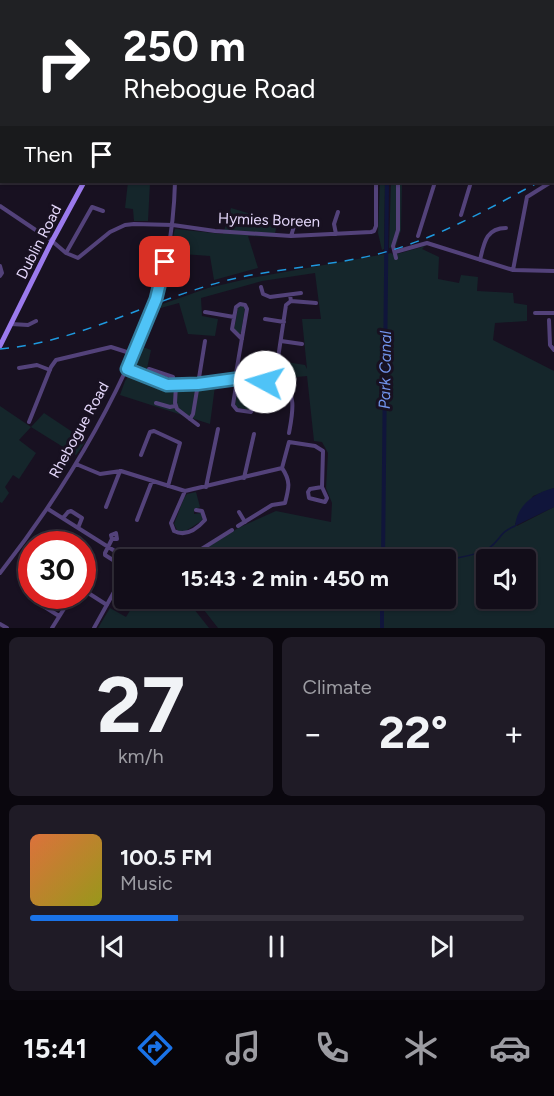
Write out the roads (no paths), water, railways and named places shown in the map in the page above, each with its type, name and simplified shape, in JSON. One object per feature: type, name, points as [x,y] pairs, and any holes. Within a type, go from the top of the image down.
[{"type":"main road","name":"Dublin Road","points":[[0,346],[83,183]]},
{"type":"street","name":"Rhebogue Road","points":[[0,573],[48,509],[95,433],[127,369],[156,299],[173,225],[175,183]]},
{"type":"street","name":"Hymies Boreen","points":[[66,253],[75,258],[82,257],[103,237],[125,225],[134,224],[173,225],[215,231],[291,236],[374,231],[376,183]]},
{"type":"street","points":[[398,183],[398,230],[393,246],[395,255],[427,243],[513,270],[554,271]]},
{"type":"street","points":[[418,236],[435,183]]},
{"type":"street","points":[[460,215],[471,183]]},
{"type":"street","points":[[513,270],[527,196],[548,183]]},
{"type":"street","points":[[0,206],[66,253],[92,207],[103,211]]},
{"type":"street","points":[[336,234],[334,224],[338,212]]},
{"type":"street","points":[[291,236],[296,220]]},
{"type":"street","points":[[480,260],[486,236],[494,230],[506,228]]},
{"type":"street","points":[[0,266],[2,273],[0,276]]},
{"type":"street","points":[[261,287],[263,294],[270,297],[301,293]]},
{"type":"street","points":[[290,294],[291,301]]},
{"type":"street","points":[[280,380],[278,358],[286,305],[291,301],[316,303]]},
{"type":"street","points":[[242,339],[232,329],[238,305],[245,305],[247,309],[233,405],[237,410],[252,411],[258,381]]},
{"type":"street","points":[[205,312],[234,317]]},
{"type":"street","points":[[535,313],[554,313]]},
{"type":"street","points":[[265,319],[284,322]]},
{"type":"street","points":[[549,320],[550,345],[554,350]]},
{"type":"street","points":[[11,324],[28,325],[36,321]]},
{"type":"street","points":[[198,384],[205,341]]},
{"type":"street","points":[[281,341],[302,344]]},
{"type":"street","points":[[29,422],[56,360],[111,346],[133,354]]},
{"type":"street","points":[[260,354],[278,358]]},
{"type":"street","points":[[19,368],[37,365],[50,370]]},
{"type":"street","points":[[127,369],[167,385],[236,379],[269,383],[280,380],[285,383],[292,397],[292,417],[288,433]]},
{"type":"street","points":[[149,369],[173,377]]},
{"type":"street","points":[[159,381],[161,374]]},
{"type":"street","points":[[175,406],[176,385]]},
{"type":"street","points":[[190,419],[197,390]]},
{"type":"street","points":[[156,403],[175,406],[198,425]]},
{"type":"street","points":[[206,487],[218,429]]},
{"type":"street","points":[[141,455],[150,432],[154,431],[180,443],[168,486]]},
{"type":"street","points":[[244,478],[254,434]]},
{"type":"street","points":[[282,468],[290,442],[321,448],[323,451],[322,487],[327,498],[325,502],[309,498],[310,489],[322,487]]},
{"type":"street","points":[[76,464],[100,474],[121,471],[185,491],[282,468]]},
{"type":"street","points":[[238,526],[272,505],[285,503],[289,486],[288,476],[282,468]]},
{"type":"street","points":[[106,507],[121,471]]},
{"type":"street","points":[[137,520],[152,481]]},
{"type":"street","points":[[185,491],[171,523],[174,531],[187,533],[202,523],[205,515],[202,511],[196,510]]},
{"type":"street","points":[[48,509],[114,550]]},
{"type":"street","points":[[63,518],[71,511],[76,514],[82,520],[78,528]]},
{"type":"street","points":[[240,512],[245,522]]},
{"type":"street","points":[[201,549],[232,530]]},
{"type":"street","points":[[112,539],[105,555],[114,561]]},
{"type":"street","points":[[94,628],[114,592]]},
{"type":"street","points":[[96,598],[107,605]]},
{"type":"street","points":[[48,609],[59,616]]},
{"type":"street","points":[[52,628],[64,609]]},
{"type":"street","points":[[0,624],[7,628]]},
{"type":"waterway","name":"Park Canal","points":[[383,549],[387,183]]},
{"type":"waterway","points":[[456,558],[484,551],[493,545],[505,531],[515,526]]},
{"type":"waterway","name":"Park Canal","points":[[382,609],[382,628]]},
{"type":"railway","points":[[0,349],[29,345],[84,330],[193,290],[240,277],[339,262],[399,248],[460,223],[537,183]]}]
